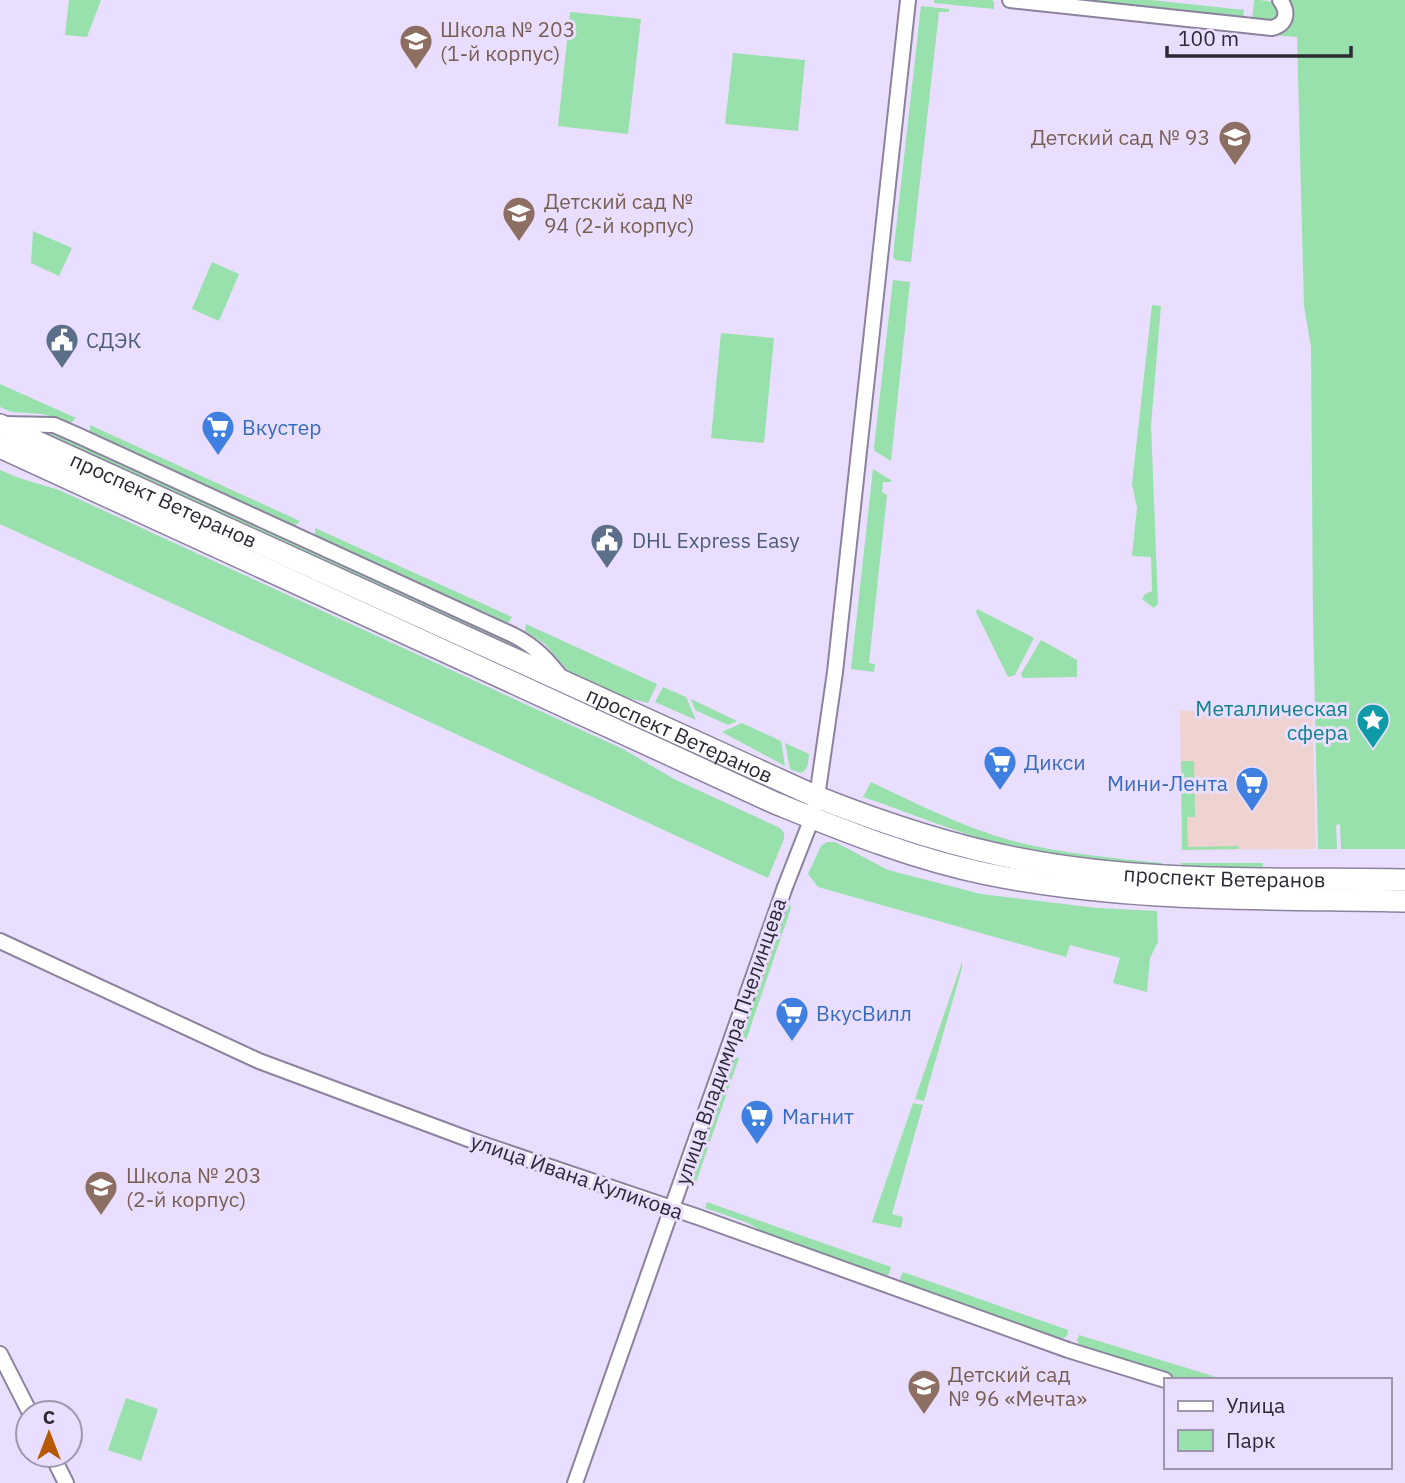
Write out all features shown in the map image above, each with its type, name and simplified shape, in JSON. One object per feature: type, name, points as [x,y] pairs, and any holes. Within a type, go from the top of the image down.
[{"type":"main road","name":"проспект Ветеранов","points":[[0,424],[566,684],[815,808],[936,862],[1038,883],[1098,891],[1171,896],[1405,901]]},
{"type":"main road","name":"проспект Ветеранов","points":[[0,447],[775,803],[815,808],[1042,863],[1100,871],[1171,876],[1405,880]]},
{"type":"street","name":"улица Владимира Пчелинцева","points":[[575,1483],[815,808],[835,673],[908,0]]},
{"type":"street","points":[[1010,0],[1272,29],[1280,26],[1286,18],[1286,11],[1280,0]]},
{"type":"street","name":"улица Ивана Куликова","points":[[0,941],[259,1061],[476,1142],[671,1208],[1068,1350],[1164,1380]]},
{"type":"street","points":[[0,1354],[23,1399]]},
{"type":"shaded area","points":[[1312,708],[1316,849],[1182,850],[1180,711]]},
{"type":"green space","points":[[69,0],[101,0],[87,37],[65,35]]},
{"type":"green space","points":[[934,0],[992,0],[994,9],[934,3]]},
{"type":"green space","points":[[1068,0],[1151,0],[1244,10],[1243,19]]},
{"type":"green space","points":[[1254,0],[1269,1],[1276,5],[1277,19],[1273,22],[1252,21]]},
{"type":"green space","points":[[1288,0],[1405,0],[1405,849],[1341,849],[1340,824],[1336,825],[1337,849],[1318,849],[1311,347],[1304,306],[1297,37],[1272,35],[1292,13]]},
{"type":"green space","points":[[921,6],[949,9],[949,12],[939,12],[911,262],[895,260],[893,256]]},
{"type":"green space","points":[[570,12],[641,19],[628,134],[558,126]]},
{"type":"green space","points":[[733,53],[805,60],[798,131],[725,124]]},
{"type":"green space","points":[[33,231],[72,248],[59,276],[31,263]]},
{"type":"green space","points":[[212,262],[239,274],[219,321],[192,309]]},
{"type":"green space","points":[[893,280],[910,282],[891,461],[875,451],[874,447]]},
{"type":"green space","points":[[1152,305],[1161,306],[1151,425],[1158,604],[1154,608],[1142,599],[1152,591],[1151,557],[1132,556],[1137,508],[1132,484]]},
{"type":"green space","points":[[721,333],[774,338],[764,443],[711,438]]},
{"type":"green space","points":[[0,384],[76,418],[71,423],[43,414],[12,412],[0,407]]},
{"type":"green space","points":[[90,425],[300,521],[295,526],[90,432]]},
{"type":"green space","points":[[39,429],[55,433],[522,646],[539,660],[38,431]]},
{"type":"green space","points":[[873,469],[891,480],[883,482],[882,492],[887,495],[869,663],[875,664],[874,672],[851,669]]},
{"type":"green space","points":[[0,470],[59,490],[623,749],[674,779],[780,828],[784,839],[768,878],[0,524]]},
{"type":"green space","points":[[315,528],[512,617],[508,623],[315,535]]},
{"type":"green space","points":[[977,609],[1034,638],[1015,675],[1008,677],[976,612]]},
{"type":"green space","points":[[526,624],[657,684],[648,703],[612,694],[579,679],[570,673],[545,644],[525,631]]},
{"type":"green space","points":[[1041,640],[1077,660],[1077,677],[1023,678],[1021,674]]},
{"type":"green space","points":[[663,687],[686,697],[696,720],[655,702]]},
{"type":"green space","points":[[691,699],[737,721],[728,725],[695,710]]},
{"type":"green space","points":[[742,723],[781,741],[785,766],[722,732]]},
{"type":"green space","points":[[785,743],[809,754],[807,767],[801,773],[790,769]]},
{"type":"green space","points":[[1181,761],[1194,761],[1195,817],[1187,817],[1188,847],[1238,846],[1239,849],[1182,850]]},
{"type":"green space","points":[[871,782],[962,823],[1014,841],[1077,854],[1162,863],[1158,867],[1096,861],[1034,852],[994,842],[863,797]]},
{"type":"green space","points":[[827,842],[835,842],[888,870],[981,894],[1097,908],[1157,911],[1158,942],[1150,958],[1147,992],[1113,983],[1120,958],[1070,945],[1066,957],[818,887],[808,874],[821,846]]},
{"type":"green space","points":[[1180,863],[1263,863],[1263,870],[1186,868]]},
{"type":"green space","points":[[790,904],[791,908],[744,1046],[737,1039],[774,936]]},
{"type":"green space","points":[[962,962],[924,1101],[915,1099]]},
{"type":"green space","points":[[735,1057],[739,1058],[696,1182],[689,1180],[731,1061]]},
{"type":"green space","points":[[913,1103],[923,1105],[892,1214],[903,1217],[901,1228],[872,1222]]},
{"type":"green space","points":[[707,1202],[891,1267],[889,1274],[883,1277],[773,1238],[748,1223],[705,1208]]},
{"type":"green space","points":[[903,1272],[1068,1330],[1067,1336],[1060,1340],[903,1284],[900,1278]]},
{"type":"green space","points":[[1079,1335],[1219,1378],[1175,1378],[1079,1346]]},
{"type":"green space","points":[[126,1398],[158,1409],[141,1461],[108,1450]]},
{"type":"place","name":"Школа № 203 (1-й корпус)","points":[[416,71]]},
{"type":"place","name":"Детский сад № 93","points":[[1235,167]]},
{"type":"place","name":"Детский сад № 94 (2-й корпус)","points":[[519,243]]},
{"type":"place","name":"СДЭК","points":[[62,370]]},
{"type":"place","name":"Вкустер","points":[[218,457]]},
{"type":"place","name":"DHL Express Easy","points":[[607,570]]},
{"type":"place","name":"Металлическая сфера","points":[[1373,750]]},
{"type":"place","name":"Дикси","points":[[1000,792]]},
{"type":"place","name":"Мини-Лента","points":[[1252,813]]},
{"type":"place","name":"ВкусВилл","points":[[792,1043]]},
{"type":"place","name":"Магнит","points":[[757,1146]]},
{"type":"place","name":"Школа № 203 (2-й корпус)","points":[[101,1217]]},
{"type":"place","name":"Детский сад № 96 «Мечта»","points":[[924,1416]]}]
